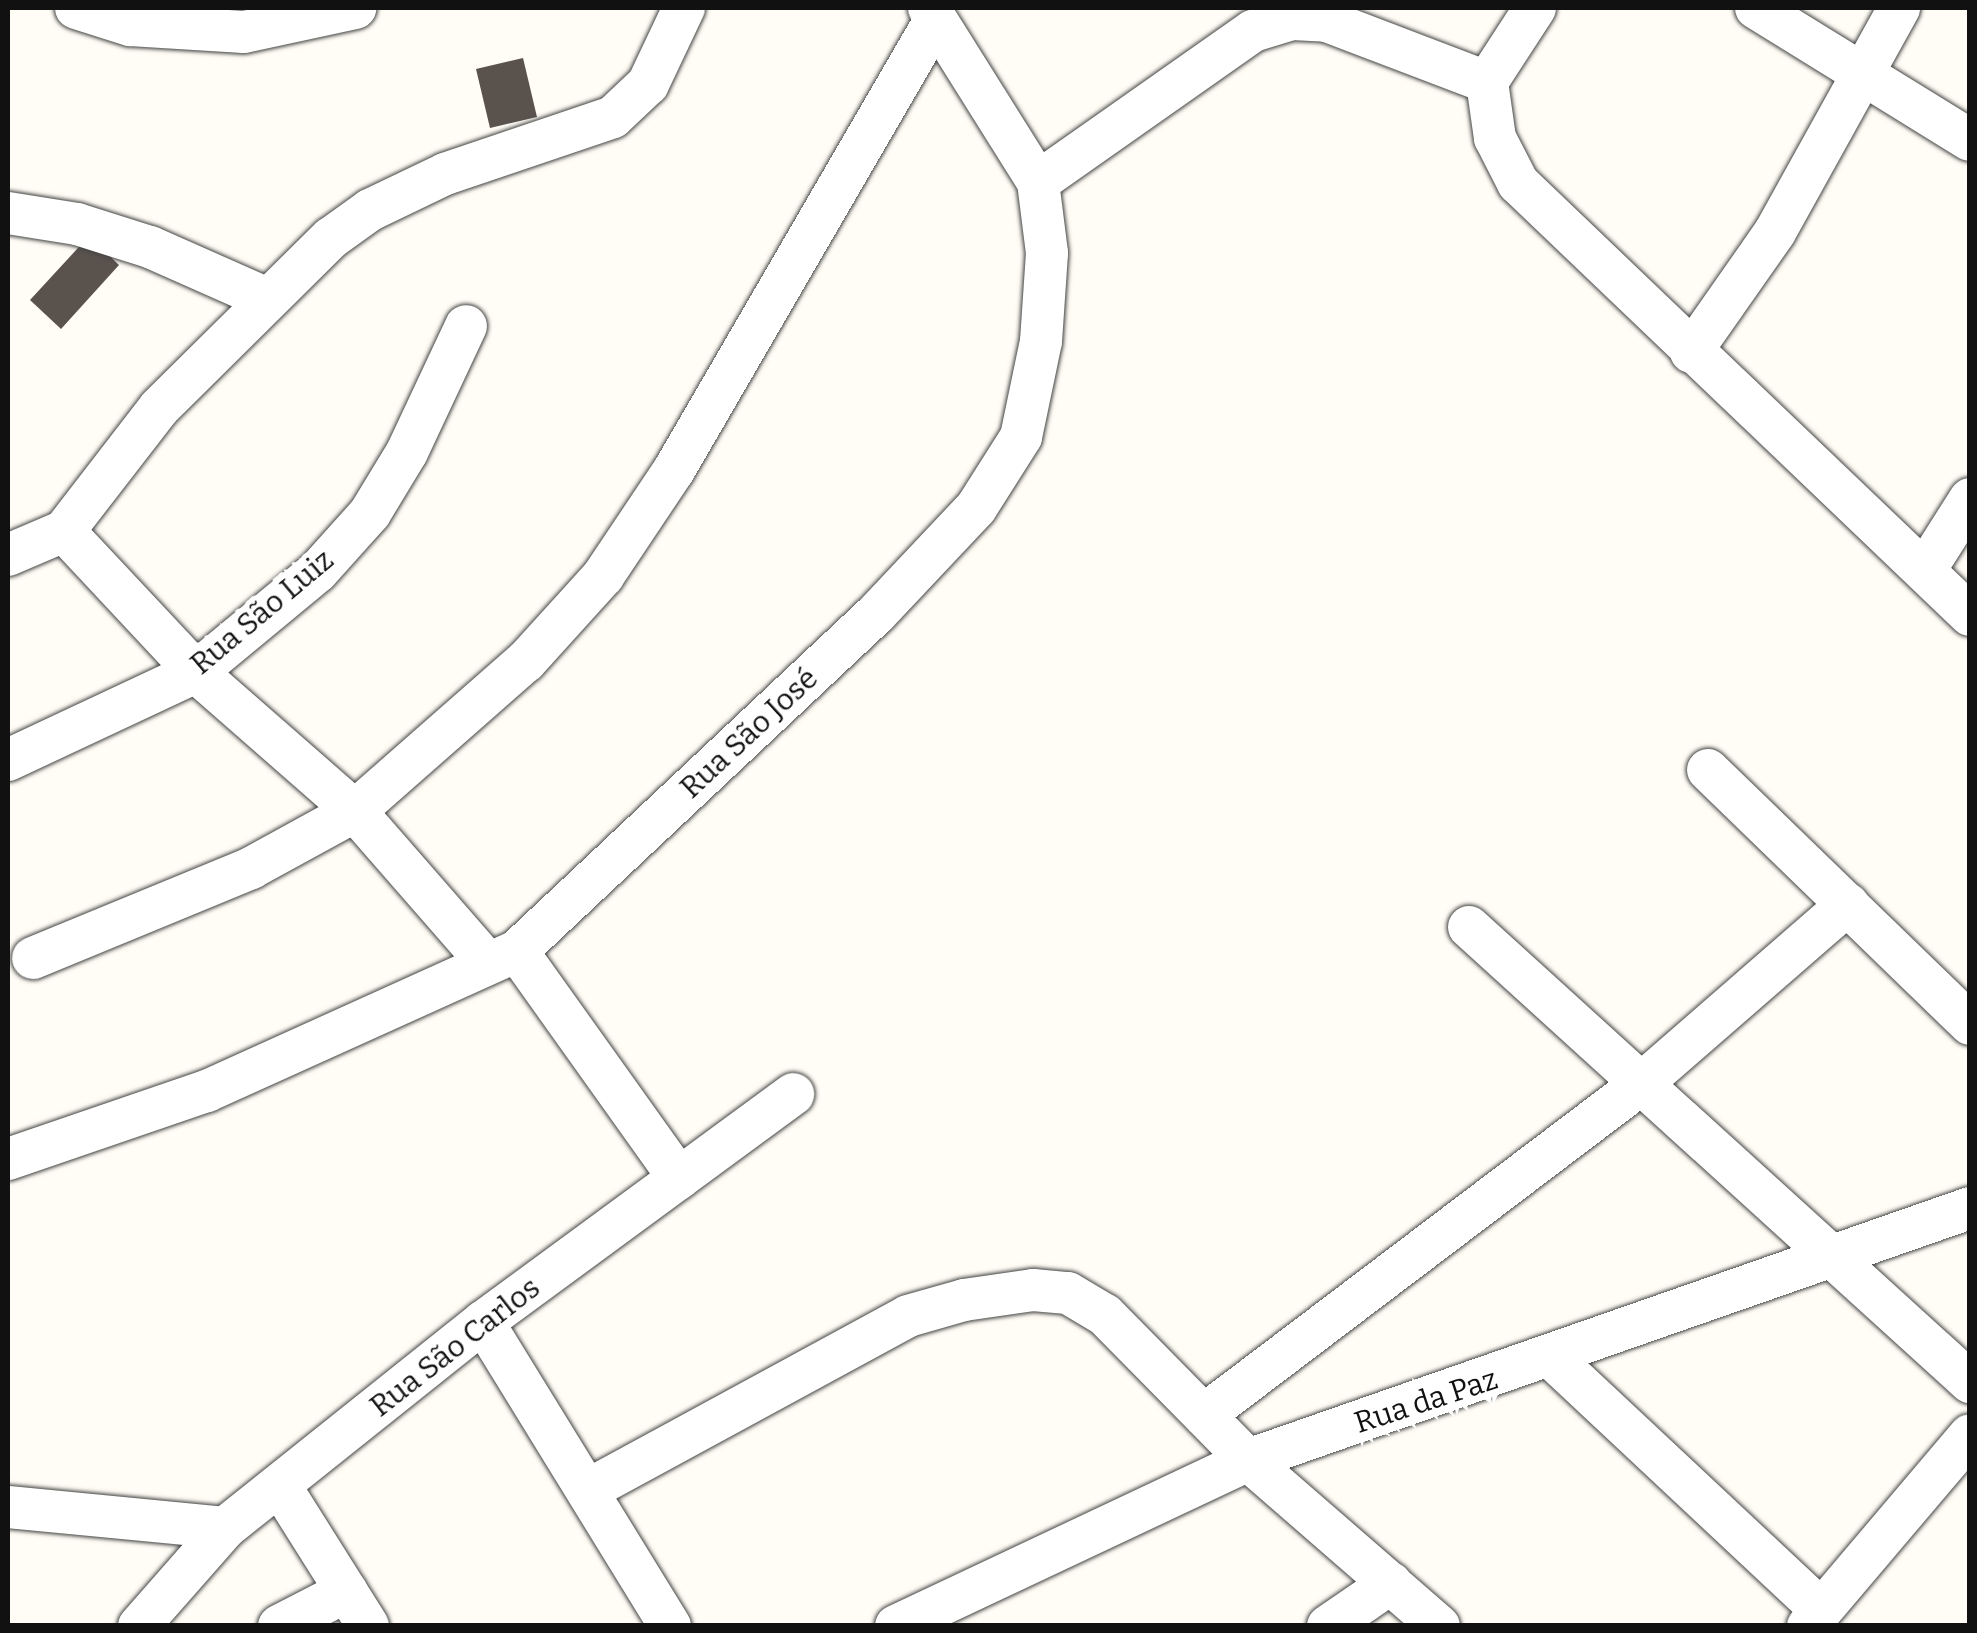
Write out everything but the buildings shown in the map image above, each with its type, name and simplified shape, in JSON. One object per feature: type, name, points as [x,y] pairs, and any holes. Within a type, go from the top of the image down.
[{"type":"street","points":[[76,8],[130,24],[244,32],[354,8]]},
{"type":"street","points":[[8,555],[64,531],[159,408],[265,298],[331,238],[402,193],[613,117],[648,84],[684,8]]},
{"type":"street","points":[[1535,8],[1487,82],[1495,138],[1518,183],[1970,615]]},
{"type":"street","points":[[1756,8],[1970,140]]},
{"type":"street","points":[[1691,352],[1775,232],[1898,8]]},
{"type":"street","points":[[33,958],[252,868],[355,811],[526,660],[603,576],[674,470],[931,15]]},
{"type":"street","name":"Rua São José","points":[[8,1159],[207,1091],[501,956],[876,614],[976,508],[1022,436],[1041,342],[1047,253],[1038,182],[931,15]]},
{"type":"street","points":[[1038,182],[1254,30],[1292,19],[1327,21],[1487,82]]},
{"type":"street","points":[[8,213],[77,224],[150,248],[265,298]]},
{"type":"street","name":"Rua São Luiz","points":[[8,760],[196,672],[318,571],[370,513],[407,452],[466,326]]},
{"type":"street","points":[[1925,570],[1970,500]]},
{"type":"street","points":[[64,531],[196,672],[355,811],[501,956],[679,1178]]},
{"type":"street","points":[[1708,770],[1970,1024]]},
{"type":"street","points":[[1204,1415],[1641,1084],[1848,904]]},
{"type":"street","points":[[1469,928],[1970,1382]]},
{"type":"street","name":"Rua São Carlos","points":[[138,1626],[225,1528],[484,1322],[793,1094]]},
{"type":"street","name":"Rua da Paz","points":[[896,1626],[1248,1460],[1552,1359],[1826,1254],[1970,1208]]},
{"type":"street","points":[[588,1490],[878,1329],[964,1300],[1032,1290],[1087,1300],[1248,1460],[1439,1626]]},
{"type":"street","points":[[484,1322],[670,1626]]},
{"type":"street","points":[[1552,1359],[1815,1618],[1970,1435]]},
{"type":"street","points":[[280,1486],[358,1608],[280,1626]]},
{"type":"street","points":[[8,1507],[225,1528]]},
{"type":"street","points":[[1328,1626],[1391,1584]]}]
